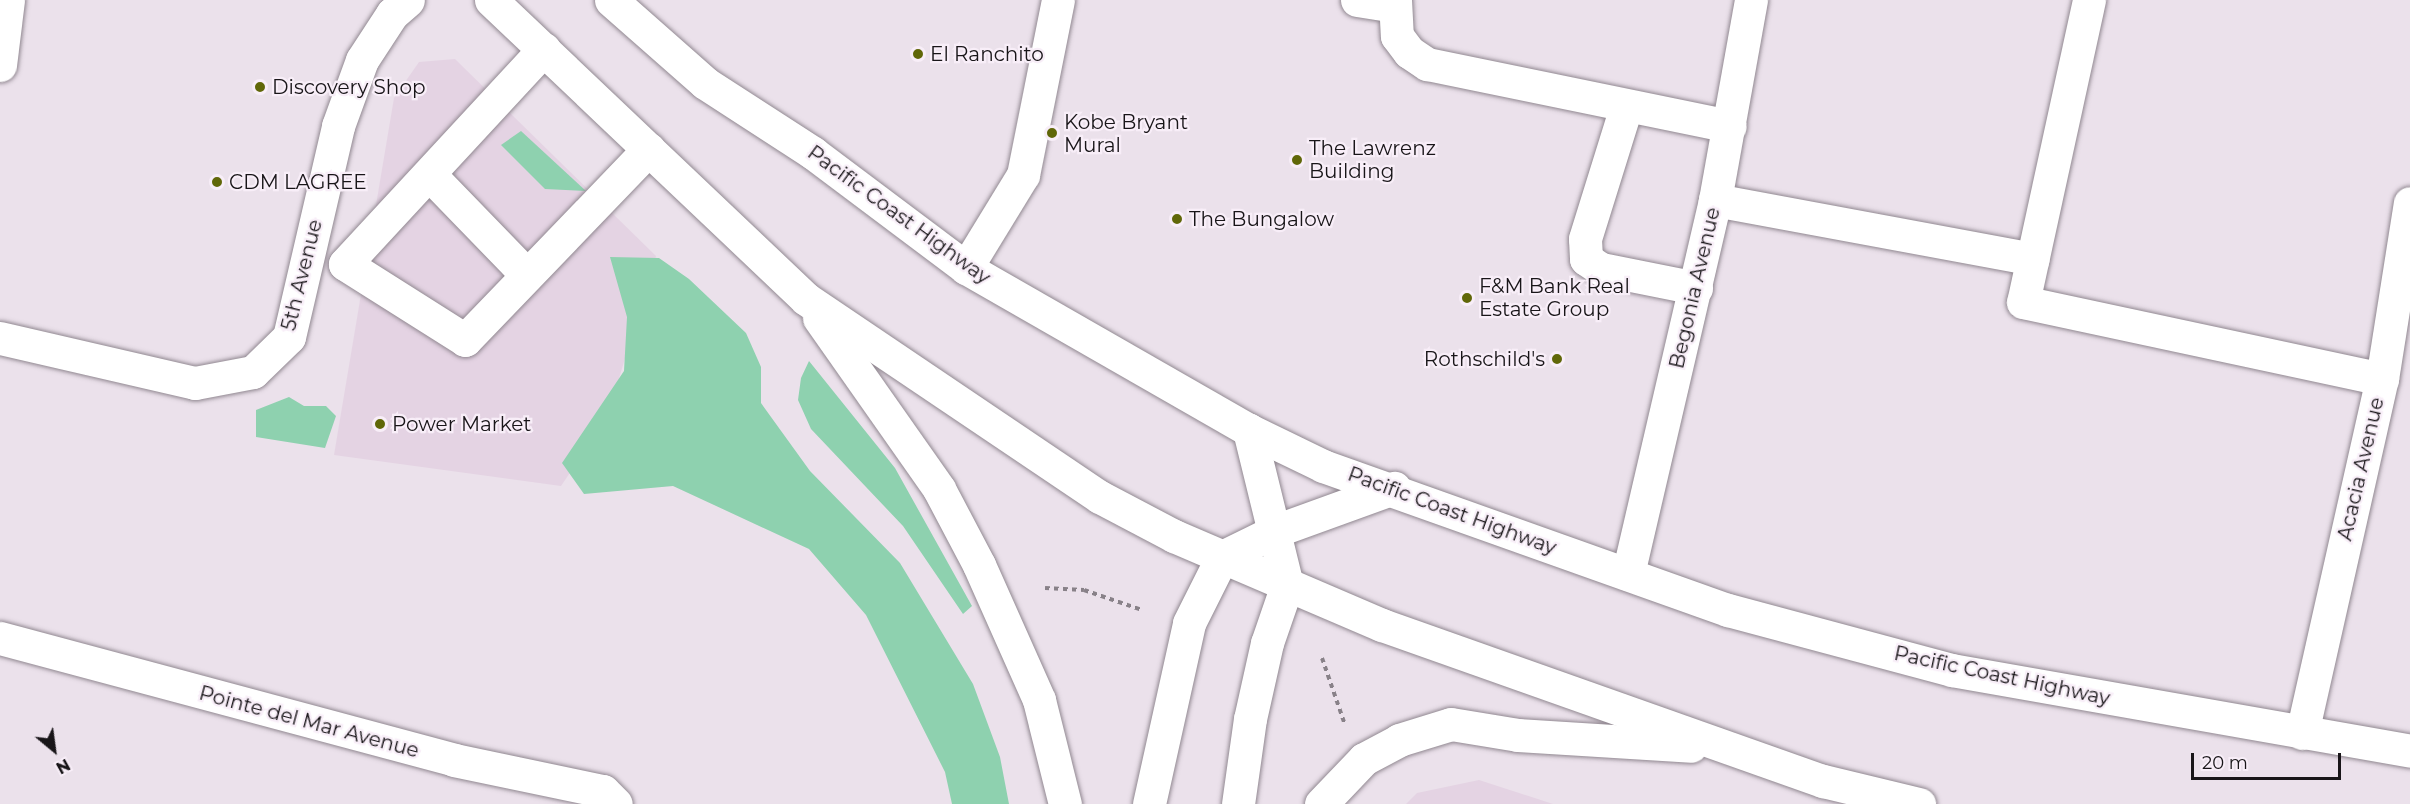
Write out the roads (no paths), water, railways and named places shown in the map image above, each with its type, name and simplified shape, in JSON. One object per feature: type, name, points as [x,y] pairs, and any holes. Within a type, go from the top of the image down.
[{"type":"main road","points":[[0,64],[9,0]]},
{"type":"main road","name":"5th Avenue","points":[[0,338],[195,383],[253,372],[289,337],[338,126],[362,60],[392,14],[408,0]]},
{"type":"main road","points":[[491,0],[806,299],[1100,497],[1222,557],[1393,629],[1823,781],[1919,804]]},
{"type":"main road","name":"Pacific Coast Highway","points":[[611,0],[705,83],[813,153],[966,268],[1249,430],[1323,465],[1394,488],[1728,610],[1952,670],[2410,751]]},
{"type":"main road","points":[[966,268],[1020,182],[1041,97],[1058,0]]},
{"type":"main road","points":[[1357,0],[1395,3],[1397,36],[1409,52],[1427,64],[1626,107],[1730,126]]},
{"type":"main road","name":"Begonia Avenue","points":[[1628,574],[1715,200],[1751,0]]},
{"type":"main road","points":[[2089,0],[2023,302],[2393,362]]},
{"type":"main road","points":[[345,264],[544,50]]},
{"type":"main road","points":[[1626,107],[1585,239],[1586,259],[1600,269],[1695,288]]},
{"type":"main road","points":[[306,262],[345,264],[465,340],[525,274],[649,150]]},
{"type":"main road","points":[[429,174],[525,274]]},
{"type":"main road","points":[[1715,200],[2033,259]]},
{"type":"main road","name":"Acacia Avenue","points":[[2302,733],[2393,362],[2410,203]]},
{"type":"main road","points":[[806,299],[939,489],[979,565],[1039,700],[1065,804]]},
{"type":"main road","points":[[1238,804],[1253,708],[1267,643],[1287,585],[1249,430]]},
{"type":"main road","points":[[1149,804],[1189,623],[1222,557],[1275,531],[1394,488]]},
{"type":"main road","name":"Pointe del Mar Avenue","points":[[0,638],[454,760],[603,790],[616,804]]},
{"type":"main road","points":[[1321,804],[1364,759],[1399,740],[1451,724],[1518,735],[1731,749]]},
{"type":"place","name":"El Ranchito","points":[[918,54]]},
{"type":"place","name":"Discovery Shop","points":[[260,87]]},
{"type":"place","name":"Kobe Bryant Mural","points":[[1052,133]]},
{"type":"place","name":"The Lawrenz Building","points":[[1297,160]]},
{"type":"place","name":"CDM LAGREE","points":[[217,182]]},
{"type":"place","name":"The Bungalow","points":[[1177,219]]},
{"type":"place","name":"F&M Bank Real Estate Group","points":[[1467,298]]},
{"type":"place","name":"Rothschild's","points":[[1557,359]]},
{"type":"place","name":"Power Market","points":[[380,424]]}]
